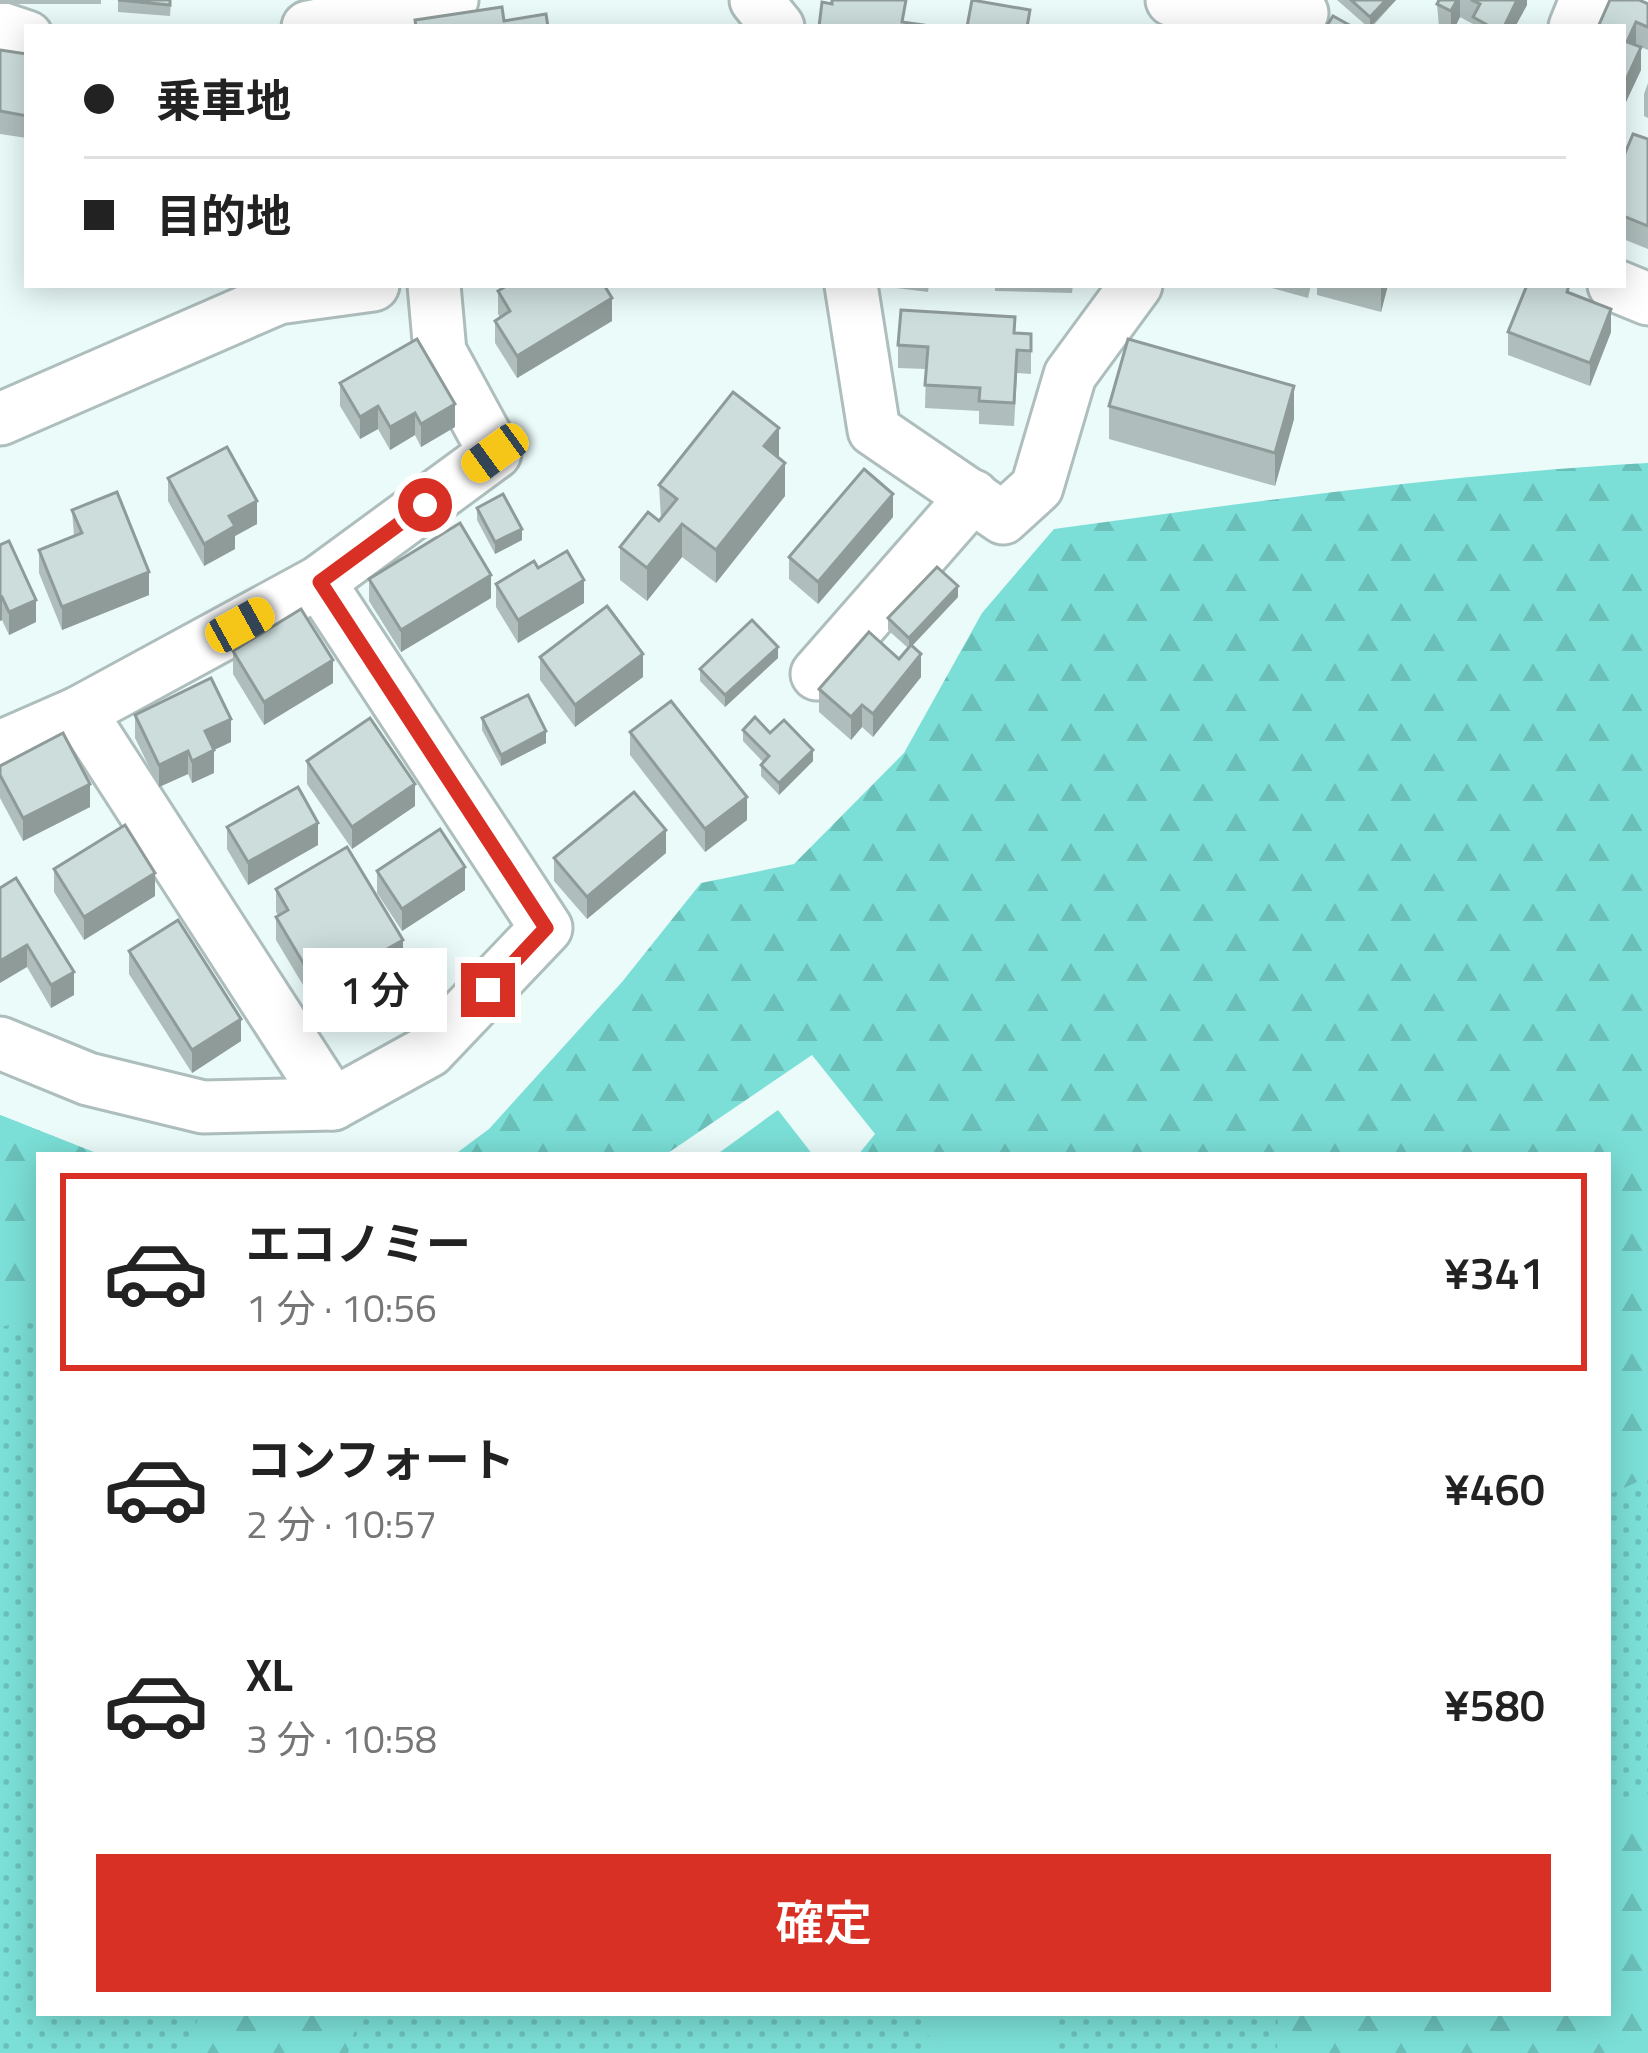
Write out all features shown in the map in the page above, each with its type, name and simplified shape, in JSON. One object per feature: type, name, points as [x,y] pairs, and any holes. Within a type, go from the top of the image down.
[{"type":"street","points":[[340,24],[373,21],[452,0]]},
{"type":"street","points":[[756,0],[776,24]]},
{"type":"street","points":[[1172,0],[1301,13]]},
{"type":"street","points":[[0,419],[278,298],[351,288]]},
{"type":"street","points":[[0,747],[80,712],[320,582],[495,453],[440,352],[434,288]]},
{"type":"street","points":[[851,288],[874,430],[1003,518],[1037,488],[1070,375],[1134,288]]},
{"type":"street","points":[[817,674],[973,496]]},
{"type":"street","points":[[0,1043],[88,1078],[203,1107],[334,1104],[429,1051],[546,928],[320,582]]},
{"type":"street","points":[[80,712],[334,1104]]},
{"type":"green space","points":[[1648,463],[1648,1477],[1611,1494],[1611,1152],[860,1152],[875,1134],[812,1055],[669,1152],[458,1152],[489,1129],[622,982],[701,883],[794,864],[904,753],[982,613],[1054,529],[1276,499]]},
{"type":"green space","points":[[778,1110],[811,1152],[720,1152]]},
{"type":"green space","points":[[0,1115],[93,1152],[36,1152],[36,2016],[1611,2016],[1611,1155],[1648,1149],[1648,2053],[0,2053]]},
{"type":"green space","points":[[0,1115],[93,1152],[36,1152],[36,1320],[0,1327]]},
{"type":"green space","points":[[1648,1794],[1648,2053],[1277,2053],[1278,2016],[1611,2016],[1611,1803]]},
{"type":"green space","points":[[198,2016],[359,2016],[348,2053],[189,2053]]},
{"type":"green space","points":[[926,2016],[1059,2016],[1054,2053],[945,2053],[926,2033]]},
{"type":"building","points":[[118,0],[170,0],[170,5]]},
{"type":"building","points":[[832,0],[906,0],[902,22],[917,24],[819,24],[822,2],[832,4]]},
{"type":"building","points":[[972,0],[1030,10],[1028,24],[968,24]]},
{"type":"building","points":[[1351,0],[1386,0],[1370,17]]},
{"type":"building","points":[[1457,0],[1451,11],[1437,4]]},
{"type":"building","points":[[1471,0],[1517,0],[1505,24],[1486,24],[1473,17],[1480,4]]},
{"type":"building","points":[[1610,0],[1648,4],[1648,27],[1636,22],[1627,42],[1641,47],[1626,80],[1626,24],[1599,24]]},
{"type":"building","points":[[502,7],[504,21],[546,14],[548,24],[416,24],[415,20]]},
{"type":"building","points":[[0,50],[24,54],[24,115],[0,111]]},
{"type":"building","points":[[1633,134],[1648,139],[1648,226],[1626,217],[1626,151]]},
{"type":"building","points":[[606,288],[612,298],[517,356],[495,321],[510,311],[498,291]]},
{"type":"building","points":[[1526,288],[1568,288],[1567,292],[1611,309],[1590,363],[1508,332]]},
{"type":"building","points":[[901,310],[1015,317],[1014,333],[1031,334],[1031,351],[1017,350],[1014,403],[979,401],[980,388],[925,385],[928,347],[898,345]]},
{"type":"building","points":[[417,339],[455,404],[421,424],[415,413],[390,427],[378,406],[360,417],[340,383]]},
{"type":"building","points":[[1128,339],[1294,386],[1275,453],[1109,406]]},
{"type":"building","points":[[733,392],[779,428],[764,446],[785,463],[716,550],[682,524],[647,568],[620,547],[648,512],[659,521],[677,499],[659,485]]},
{"type":"building","points":[[227,447],[257,501],[229,516],[235,526],[204,544],[168,478]]},
{"type":"building","points":[[864,469],[893,494],[818,582],[789,557]]},
{"type":"building","points":[[117,492],[149,572],[62,607],[39,550],[82,533],[72,510]]},
{"type":"building","points":[[503,494],[522,529],[495,542],[477,508]]},
{"type":"building","points":[[460,523],[491,575],[401,630],[369,579]]},
{"type":"building","points":[[9,541],[36,600],[9,612],[0,598],[0,545]]},
{"type":"building","points":[[567,551],[584,580],[518,620],[496,584],[534,561],[538,568]]},
{"type":"building","points":[[937,567],[958,586],[909,638],[888,618]]},
{"type":"building","points":[[607,606],[643,654],[575,705],[540,657]]},
{"type":"building","points":[[301,609],[333,660],[264,702],[233,651]]},
{"type":"building","points":[[752,620],[778,647],[725,695],[700,669]]},
{"type":"building","points":[[869,632],[899,659],[911,645],[921,654],[873,714],[862,705],[851,717],[819,689]]},
{"type":"building","points":[[211,678],[231,719],[205,731],[214,750],[192,761],[188,751],[159,765],[135,715]]},
{"type":"building","points":[[528,695],[546,731],[501,755],[482,718]]},
{"type":"building","points":[[671,701],[747,797],[705,829],[630,732]]},
{"type":"building","points":[[755,717],[770,733],[784,720],[813,750],[779,783],[761,765],[769,756],[743,730]]},
{"type":"building","points":[[370,718],[415,784],[352,827],[307,761]]},
{"type":"building","points":[[63,733],[90,784],[23,818],[0,775],[0,766]]},
{"type":"building","points":[[298,787],[318,823],[248,862],[227,827]]},
{"type":"building","points":[[634,792],[666,830],[587,897],[554,858]]},
{"type":"building","points":[[125,825],[155,873],[84,917],[54,869]]},
{"type":"building","points":[[440,829],[465,867],[402,909],[377,871]]},
{"type":"building","points":[[347,847],[403,940],[387,949],[392,958],[321,993],[276,917],[288,910],[276,889]]},
{"type":"building","points":[[16,878],[74,972],[51,985],[27,945],[0,961],[0,888]]},
{"type":"building","points":[[178,920],[241,1019],[192,1050],[129,951]]},
{"type":"route","points":[[425,505],[320,582],[546,928],[488,990]]}]
